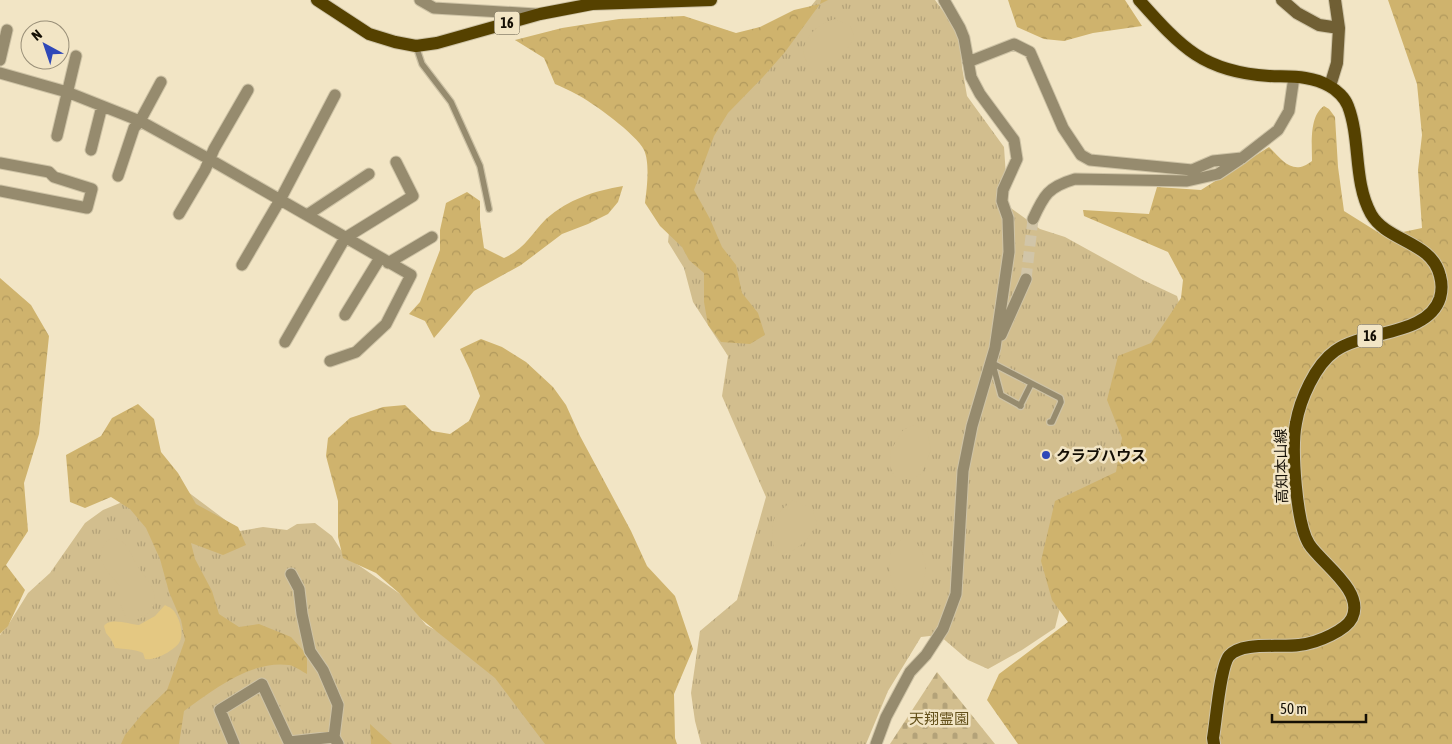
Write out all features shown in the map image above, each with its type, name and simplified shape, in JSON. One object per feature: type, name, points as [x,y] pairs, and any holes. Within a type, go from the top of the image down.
[{"type":"main road","name":"16","points":[[317,0],[369,34],[416,46],[437,43],[540,14],[592,4],[710,0]]},
{"type":"main road","name":"高知本山線","points":[[1139,0],[1171,35],[1192,52],[1222,69],[1241,74],[1315,80],[1330,86],[1339,93],[1347,103],[1360,183],[1373,217],[1387,230],[1427,253],[1440,272],[1442,289],[1434,310],[1416,324],[1357,340],[1332,352],[1324,360],[1302,399],[1296,424],[1295,447],[1296,489],[1302,525],[1309,544],[1345,584],[1353,600],[1354,612],[1352,618],[1344,627],[1324,638],[1302,645],[1244,647],[1231,654],[1224,669],[1213,738],[1214,744]]},
{"type":"main road","points":[[1282,0],[1297,13],[1319,25],[1339,28]]},
{"type":"main road","points":[[1330,86],[1337,64],[1339,28],[1336,0]]},
{"type":"street","points":[[420,0],[434,8],[466,4],[540,14]]},
{"type":"street","points":[[876,744],[886,717],[910,672],[926,655],[943,629],[956,594],[963,471],[972,426],[992,363],[1009,252],[1008,218],[1002,201],[1003,190],[1017,159],[1014,140],[980,94],[971,78],[960,28],[944,0]]},
{"type":"street","points":[[0,60],[7,30]]},
{"type":"street","points":[[968,62],[1014,44],[1030,52],[1063,128],[1081,154],[1090,160],[1192,170],[1213,162],[1242,158]]},
{"type":"street","points":[[57,136],[76,56]]},
{"type":"street","points":[[0,73],[66,92],[140,121],[411,275],[386,324],[356,352],[330,361]]},
{"type":"street","points":[[1033,219],[1039,205],[1048,192],[1059,184],[1075,179],[1187,181],[1218,174],[1278,130],[1289,111],[1294,77]]},
{"type":"street","points":[[118,176],[134,128],[140,121],[161,82]]},
{"type":"street","points":[[179,214],[248,90]]},
{"type":"street","points":[[242,265],[280,200],[335,95]]},
{"type":"street","points":[[90,150],[102,106]]},
{"type":"street","points":[[285,342],[345,238],[413,196],[396,162]]},
{"type":"street","points":[[0,163],[49,172],[54,178],[92,189],[87,208],[0,191]]},
{"type":"street","points":[[307,215],[369,174]]},
{"type":"street","points":[[344,315],[384,261],[432,237]]},
{"type":"street","points":[[995,348],[1026,279]]},
{"type":"street","points":[[234,744],[220,710],[262,684],[289,742],[336,741],[338,705],[323,670],[310,651],[299,589],[292,574]]},
{"type":"lane","points":[[416,46],[422,64],[451,102],[476,156],[489,208]]},
{"type":"lane","points":[[992,363],[1001,395],[1021,406],[1031,384]]},
{"type":"lane","points":[[992,363],[1060,398],[1061,402],[1052,422],[1050,422]]},
{"type":"green space","points":[[816,0],[935,0],[960,34],[962,67],[967,96],[1004,147],[1008,206],[1040,229],[1065,237],[1143,280],[1177,296],[1182,312],[1125,443],[1123,472],[1061,604],[1055,628],[1022,650],[988,669],[968,660],[939,635],[921,637],[888,691],[866,744],[701,744],[691,693],[700,631],[737,600],[766,497],[722,396],[728,356],[693,302],[684,268],[668,242],[673,194],[678,169]]},
{"type":"green space","points":[[1008,0],[1125,0],[1142,26],[1093,33],[1064,41],[1044,39],[1017,27]]},
{"type":"green space","points":[[1388,0],[1452,0],[1452,744],[1018,744],[987,700],[999,674],[1068,622],[1052,600],[1041,561],[1055,501],[1116,472],[1122,438],[1107,400],[1118,356],[1151,343],[1181,298],[1183,280],[1168,252],[1084,216],[1083,210],[1149,214],[1157,187],[1201,190],[1269,147],[1289,165],[1299,167],[1305,165],[1312,161],[1314,123],[1316,116],[1324,106],[1335,117],[1338,167],[1344,211],[1384,236],[1422,228],[1418,170],[1422,135],[1417,84]]},
{"type":"green space","points":[[820,4],[785,52],[728,113],[714,136],[694,190],[710,219],[722,247],[736,265],[742,293],[758,313],[765,335],[750,344],[721,342],[708,325],[704,302],[704,273],[689,260],[682,247],[660,226],[645,203],[647,169],[644,150],[623,127],[602,111],[571,91],[555,84],[544,58],[515,40],[562,28],[619,19],[684,16],[736,33],[760,27],[794,10]]},
{"type":"green space","points":[[835,19],[850,25],[854,36],[843,55],[832,65],[819,70],[812,70],[804,54],[808,38],[816,29]]},
{"type":"green space","points":[[623,186],[618,202],[608,214],[562,234],[521,265],[474,291],[434,338],[425,321],[409,314],[420,302],[440,250],[440,230],[446,203],[467,192],[480,201],[480,220],[484,248],[504,258],[523,246],[546,219],[564,206],[592,193]]},
{"type":"green space","points":[[0,278],[31,305],[49,336],[39,434],[24,483],[28,531],[6,565],[25,590],[8,626],[0,634]]},
{"type":"green space","points":[[481,339],[502,347],[526,362],[553,387],[566,405],[647,566],[675,596],[693,649],[674,694],[675,738],[677,744],[545,744],[495,678],[421,619],[399,593],[376,573],[343,558],[338,537],[338,501],[326,456],[328,438],[350,418],[383,407],[405,405],[432,431],[450,434],[469,421],[480,396],[460,349]]},
{"type":"green space","points":[[138,404],[154,419],[161,452],[178,473],[196,504],[238,527],[246,545],[223,555],[191,543],[195,559],[212,591],[219,614],[239,627],[259,624],[291,637],[307,655],[307,674],[289,665],[261,667],[233,678],[207,694],[184,711],[179,744],[121,744],[125,735],[144,712],[167,690],[185,640],[181,620],[169,592],[160,559],[146,528],[130,509],[111,497],[85,508],[70,502],[66,455],[101,436],[112,418]]},
{"type":"green space","points":[[914,425],[927,431],[931,450],[922,473],[914,478],[901,480],[894,476],[890,466],[891,450],[903,430]]},
{"type":"green space","points":[[166,484],[188,492],[240,531],[263,527],[287,530],[297,524],[315,523],[332,536],[344,555],[403,596],[426,625],[472,647],[552,744],[0,744],[0,635],[28,593],[50,573],[85,523],[103,510]]},
{"type":"green space","points":[[793,500],[802,505],[812,507],[817,524],[805,542],[785,556],[774,549],[772,525],[780,511]]},
{"type":"green space","points":[[111,538],[125,544],[153,589],[155,601],[147,614],[139,619],[126,618],[120,603],[120,586],[110,575],[103,563],[102,551],[105,544]]},
{"type":"green space","points":[[903,538],[910,538],[916,543],[925,560],[922,588],[907,595],[899,593],[895,588],[889,567],[892,549]]},
{"type":"green space","name":"天翔霊園","points":[[937,672],[995,744],[890,744]]},
{"type":"green space","points":[[370,724],[392,744],[371,744]]},
{"type":"shaded area","points":[[165,605],[175,612],[180,625],[181,639],[176,646],[164,655],[149,659],[145,659],[143,653],[140,652],[115,648],[106,633],[104,626],[107,623],[115,621],[139,625],[155,616]]},
{"type":"tunnel","points":[[1026,279],[1033,219]]},
{"type":"place","name":"クラブハウス","points":[[1046,455]]}]
